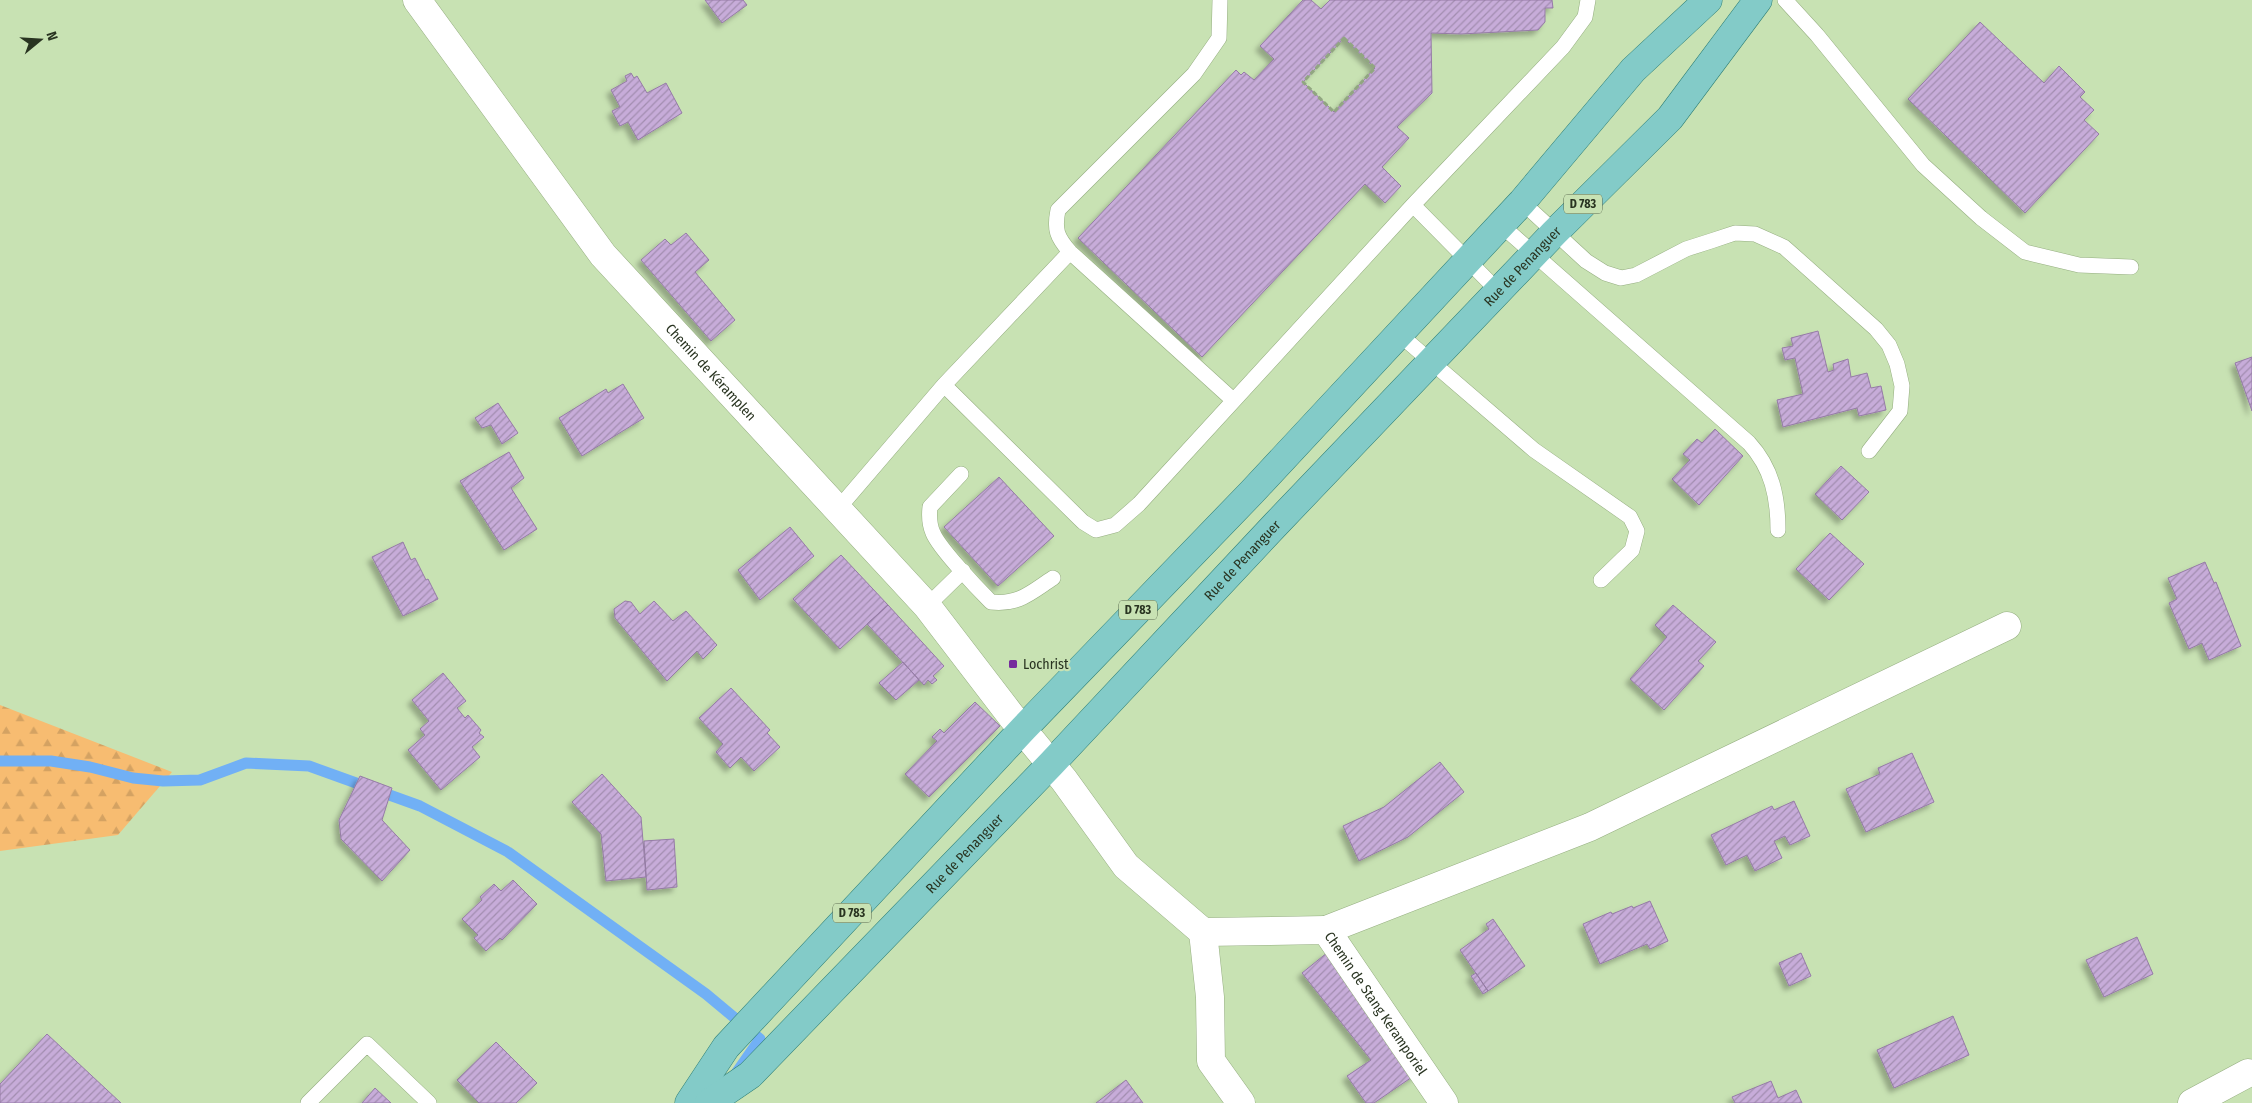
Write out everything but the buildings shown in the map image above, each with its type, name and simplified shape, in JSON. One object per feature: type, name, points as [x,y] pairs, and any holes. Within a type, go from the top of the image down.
[{"type":"main road","name":"D 783","points":[[689,1103],[726,1047],[1023,729],[1246,499],[1501,225],[1633,70],[1708,0]]},
{"type":"main road","name":"Rue de Penanguer","points":[[709,1103],[750,1075],[1050,764],[1269,531],[1554,234],[1670,118],[1758,0]]},
{"type":"street","name":"Chemin de Kéramplen","points":[[417,0],[603,255],[927,606],[1050,764]]},
{"type":"street","points":[[1326,930],[1590,827],[2007,626]]},
{"type":"street","points":[[1050,764],[1126,866],[1203,932],[1210,997],[1211,1061],[1241,1103]]},
{"type":"street","name":"Chemin de Stang Keramporiel","points":[[1203,932],[1326,930],[1444,1103]]},
{"type":"street","points":[[2192,1103],[2248,1073]]},
{"type":"lane","points":[[1220,0],[1219,38],[1194,74],[1058,210],[1056,221],[1058,238],[1070,252],[1234,400]]},
{"type":"lane","points":[[944,384],[1083,522],[1096,530],[1115,525],[1139,504],[1413,206],[1563,47],[1585,17],[1588,0]]},
{"type":"lane","points":[[1785,0],[1924,165],[1981,218],[2025,252],[2079,265],[2131,267]]},
{"type":"lane","points":[[1522,202],[1554,234],[1605,273],[1621,278],[1636,275],[1686,249],[1735,233],[1755,234],[1784,247],[1876,329],[1889,346],[1897,364],[1902,386],[1900,411],[1869,451]]},
{"type":"lane","points":[[1413,206],[1499,292]]},
{"type":"lane","points":[[1501,225],[1761,456],[1770,473],[1778,504],[1778,530]]},
{"type":"lane","points":[[837,510],[944,384],[1070,252]]},
{"type":"lane","points":[[1399,334],[1534,450],[1630,517],[1638,531],[1632,550],[1601,580]]},
{"type":"lane","points":[[961,474],[930,506],[929,520],[933,535],[991,602],[1008,604],[1026,596],[1053,578]]},
{"type":"lane","points":[[927,606],[964,571]]},
{"type":"lane","points":[[308,1103],[367,1044],[429,1103]]},
{"type":"path","points":[[1344,38],[1375,68],[1334,112],[1303,82],[1344,38]]},
{"type":"green space","points":[[0,705],[172,772],[118,835],[0,851]]},
{"type":"waterway","points":[[0,761],[51,761],[90,767],[133,778],[163,781],[200,780],[246,763],[309,766],[420,806],[508,852],[706,994],[760,1039],[737,1072]]},
{"type":"place","name":"Lochrist","points":[[1013,664]]}]
